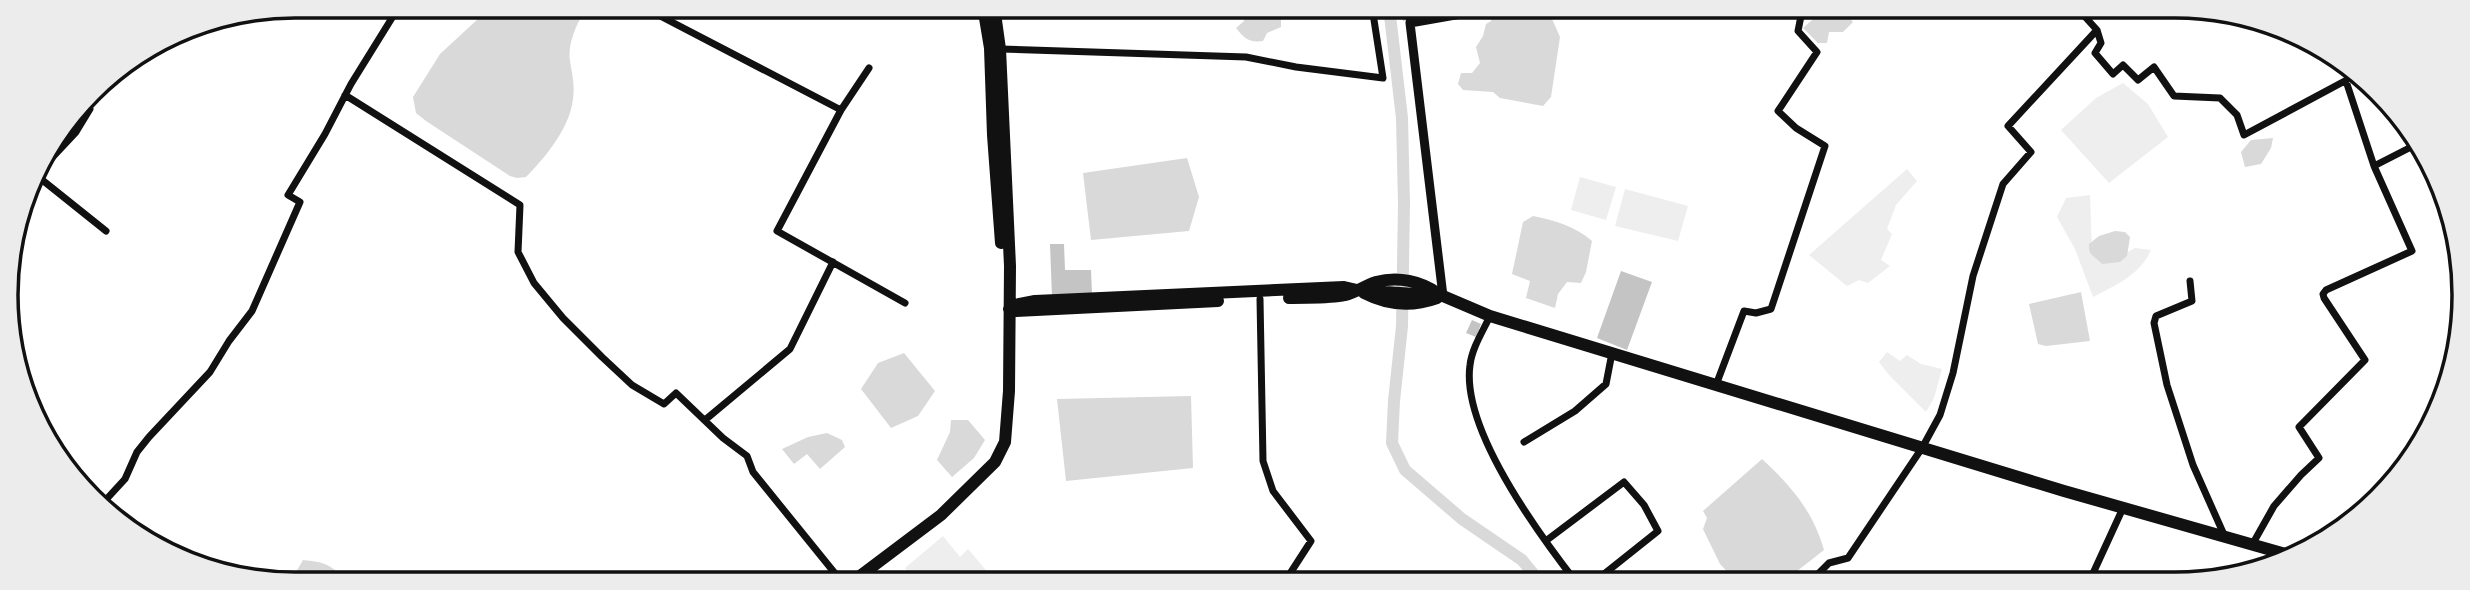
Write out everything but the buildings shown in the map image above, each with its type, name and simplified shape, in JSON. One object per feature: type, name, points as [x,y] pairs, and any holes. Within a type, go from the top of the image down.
[{"type":"highway","points":[[985,18],[989,48],[999,226],[1009,309]]},
{"type":"highway","points":[[865,572],[941,515],[995,463],[1004,442],[1008,411],[1010,266],[1000,49],[996,18]]},
{"type":"highway","points":[[1009,309],[1344,296],[1375,282],[1390,291],[1443,296]]},
{"type":"highway","points":[[1415,293],[1428,286],[1443,296],[1490,316],[1922,448],[2278,552]]},
{"type":"highway","points":[[1009,309],[1014,305],[1035,301],[1345,287],[1379,301],[1390,291]]},
{"type":"street","points":[[107,499],[125,480],[137,452],[210,372],[252,311],[300,202],[288,195],[392,18]]},
{"type":"street","points":[[664,18],[841,110]]},
{"type":"street","points":[[1000,49],[1246,57],[1296,67],[1382,78],[1374,18]]},
{"type":"street","points":[[1409,18],[1443,296]]},
{"type":"street","points":[[1410,23],[1438,18]]},
{"type":"street","points":[[1716,385],[1744,311],[1756,313],[1771,309],[1825,146],[1796,128],[1778,111],[1817,52],[1798,32],[1801,18]]},
{"type":"street","points":[[2086,18],[2097,30],[2101,43],[2095,53],[2113,74],[2123,65],[2138,80],[2154,67],[2174,96],[2220,98],[2237,115],[2244,135],[2349,79]]},
{"type":"street","points":[[1820,572],[1829,563],[1848,558],[1922,448],[1940,415],[1954,373],[1973,276],[2003,184],[2031,152],[2008,126],[2097,30]]},
{"type":"street","points":[[869,68],[841,110],[777,230],[905,303]]},
{"type":"street","points":[[2251,545],[2274,506],[2319,458],[2299,427],[2365,360],[2323,294],[2326,290],[2412,251],[2374,166],[2346,81]]},
{"type":"street","points":[[345,95],[520,205],[517,252],[534,283],[563,318],[632,385],[664,404],[676,393],[723,438],[747,456],[753,472],[834,572]]},
{"type":"street","points":[[58,152],[76,132],[90,108]]},
{"type":"street","points":[[2374,166],[2410,148]]},
{"type":"street","points":[[42,183],[106,231]]},
{"type":"street","points":[[705,420],[790,349],[833,262]]},
{"type":"street","points":[[2190,281],[2192,302],[2157,316],[2154,323],[2167,385],[2184,438],[2225,538]]},
{"type":"street","points":[[1260,299],[1263,461],[1273,491],[1311,541],[1291,572]]},
{"type":"street","points":[[1490,316],[1470,363],[1469,386],[1480,426],[1501,469],[1569,572]]},
{"type":"street","points":[[1524,442],[1575,411],[1606,384],[1612,353]]},
{"type":"street","points":[[1546,540],[1624,482],[1644,505],[1658,531],[1607,572]]},
{"type":"street","points":[[2094,572],[2123,508]]},
{"type":"shaded area","points":[[479,18],[581,18],[570,47],[574,94],[571,110],[549,151],[526,177],[510,176],[416,113],[413,97],[440,54]]},
{"type":"shaded area","points":[[1243,18],[1281,18],[1281,27],[1267,33],[1263,41],[1254,41],[1247,39],[1236,28],[1244,21]]},
{"type":"shaded area","points":[[1492,18],[1551,18],[1553,21],[1560,37],[1551,97],[1543,106],[1500,98],[1493,92],[1463,90],[1458,84],[1461,73],[1472,73],[1480,63],[1476,47],[1486,24]]},
{"type":"shaded area","points":[[1814,18],[1850,18],[1853,22],[1843,32],[1829,32],[1827,43],[1818,43],[1803,28]]},
{"type":"shaded area","points":[[2123,83],[2148,104],[2168,137],[2109,183],[2061,130],[2096,98]]},
{"type":"shaded area","points":[[2273,138],[2271,148],[2261,164],[2245,167],[2241,152],[2251,140]]},
{"type":"shaded area","points":[[1187,158],[1199,197],[1189,231],[1091,240],[1083,173]]},
{"type":"shaded area","points":[[1907,169],[1917,181],[1896,205],[1887,229],[1892,234],[1881,260],[1890,266],[1868,283],[1859,280],[1847,286],[1809,255]]},
{"type":"shaded area","points":[[1580,177],[1616,187],[1606,220],[1571,210]]},
{"type":"shaded area","points":[[1625,189],[1688,206],[1678,241],[1615,226]]},
{"type":"shaded area","points":[[2090,195],[2092,252],[2112,261],[2135,248],[2151,250],[2134,273],[2093,297],[2075,249],[2057,217],[2066,198]]},
{"type":"shaded area","points":[[1533,216],[1565,225],[1592,241],[1581,283],[1567,282],[1558,294],[1555,308],[1526,298],[1530,281],[1512,274],[1523,222]]},
{"type":"shaded area","points":[[2115,231],[2125,232],[2130,237],[2127,256],[2120,262],[2102,264],[2091,253],[2089,244],[2099,236]]},
{"type":"shaded area","points":[[2081,292],[2090,341],[2046,346],[2038,344],[2029,304]]},
{"type":"shaded area","points":[[1887,352],[1900,361],[1907,355],[1921,364],[1942,369],[1934,398],[1926,412],[1879,362]]},
{"type":"shaded area","points":[[904,353],[935,391],[918,416],[891,428],[861,389],[878,363]]},
{"type":"shaded area","points":[[1191,396],[1193,468],[1066,481],[1057,399]]},
{"type":"shaded area","points":[[951,420],[968,420],[985,440],[974,458],[952,477],[937,460],[950,432]]},
{"type":"shaded area","points":[[827,433],[842,440],[845,447],[820,469],[807,454],[794,464],[782,449],[808,437]]},
{"type":"shaded area","points":[[1762,459],[1800,500],[1814,523],[1824,550],[1796,572],[1728,572],[1720,564],[1703,529],[1707,518],[1703,511]]},
{"type":"shaded area","points":[[943,536],[960,557],[968,549],[988,572],[908,572],[905,568]]},
{"type":"shaded area","points":[[303,560],[327,565],[337,572],[296,572]]},
{"type":"waterway","points":[[1390,18],[1402,118],[1404,203],[1402,326],[1392,443],[1405,470],[1462,519],[1522,560],[1532,572]]}]
